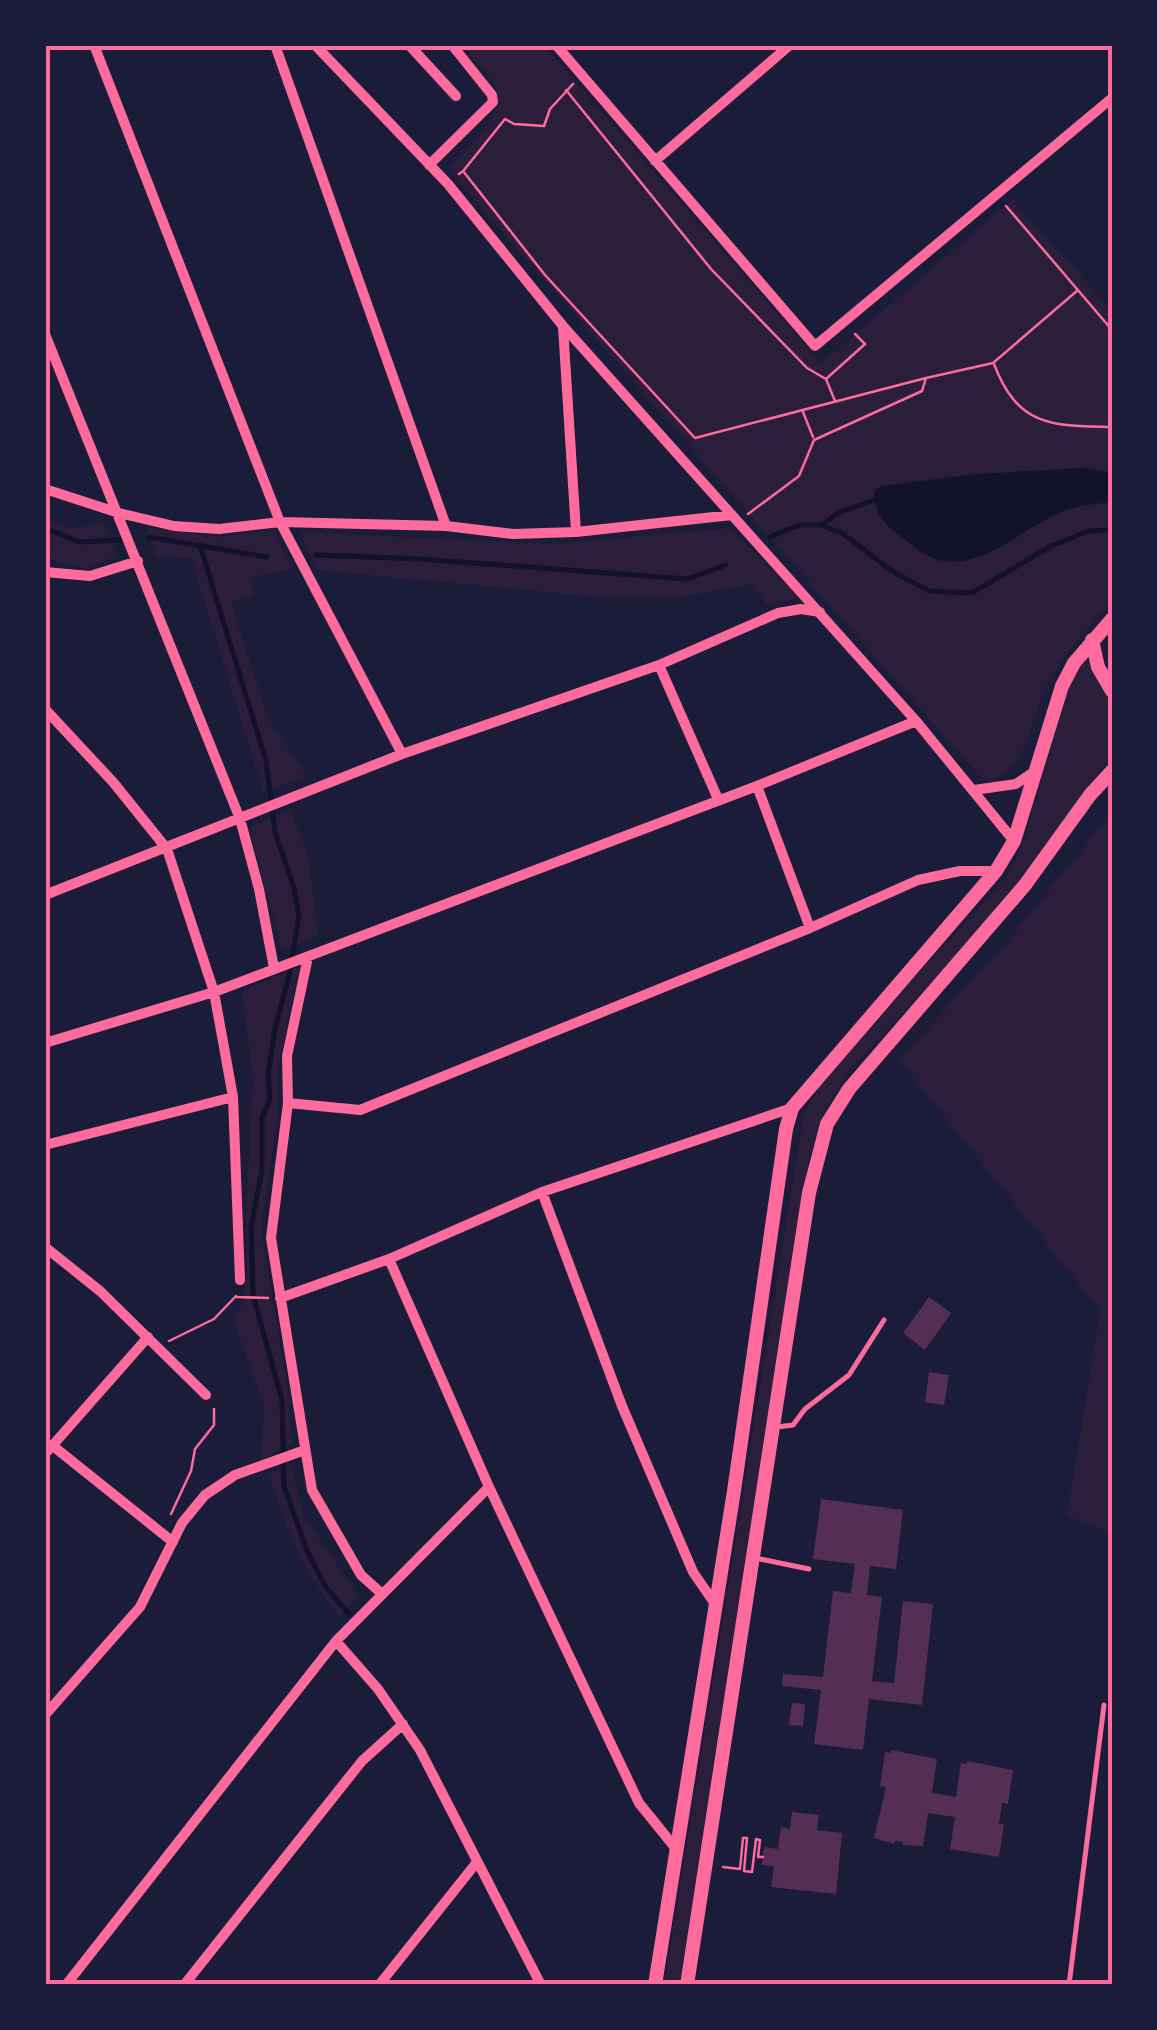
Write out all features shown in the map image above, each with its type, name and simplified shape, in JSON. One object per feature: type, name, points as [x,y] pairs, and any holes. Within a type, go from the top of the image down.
[{"type":"main road","points":[[655,1985],[792,1108],[996,872],[1014,841],[1062,686],[1092,640],[1112,619]]},
{"type":"main road","points":[[1092,640],[1098,667],[1112,691]]},
{"type":"main road","points":[[686,1985],[810,1193],[827,1124],[850,1089],[1025,886],[1090,795],[1112,771]]},
{"type":"street","points":[[94,45],[280,522],[402,754]]},
{"type":"street","points":[[275,45],[446,526]]},
{"type":"street","points":[[315,45],[448,184],[563,326],[916,721],[1014,841]]},
{"type":"street","points":[[409,45],[456,96]]},
{"type":"street","points":[[428,165],[493,102],[492,95],[452,45]]},
{"type":"street","points":[[556,45],[815,346],[1112,98]]},
{"type":"street","points":[[655,160],[790,45]]},
{"type":"street","points":[[563,326],[576,532]]},
{"type":"street","points":[[45,334],[240,820],[277,967]]},
{"type":"street","points":[[45,488],[119,513],[174,526],[218,528],[280,522],[446,526],[514,534],[576,532],[732,515]]},
{"type":"street","points":[[45,572],[90,576],[138,560]]},
{"type":"street","points":[[45,895],[402,754],[659,665],[778,613],[801,609],[820,612]]},
{"type":"street","points":[[659,665],[718,799]]},
{"type":"street","points":[[45,709],[113,782],[166,849],[214,992],[233,1097],[240,1280]]},
{"type":"street","points":[[45,1043],[214,992],[757,786],[916,721]]},
{"type":"street","points":[[974,790],[1016,784],[1032,773]]},
{"type":"street","points":[[757,786],[810,928]]},
{"type":"street","points":[[288,1103],[345,1111],[377,1105],[918,880],[960,870],[996,872]]},
{"type":"street","points":[[305,958],[287,1056],[288,1103],[271,1238],[300,1452],[312,1490],[342,1548],[361,1576],[382,1594]]},
{"type":"street","points":[[45,1145],[233,1097]]},
{"type":"street","points":[[280,1298],[389,1259],[542,1192],[792,1108]]},
{"type":"street","points":[[542,1192],[636,1438],[693,1572],[715,1604]]},
{"type":"street","points":[[45,1247],[76,1269],[206,1395]]},
{"type":"street","points":[[389,1259],[489,1487],[640,1803],[677,1850]]},
{"type":"street","points":[[152,1342],[49,1450],[172,1542]]},
{"type":"street","points":[[45,1714],[140,1607],[172,1542],[204,1495],[235,1475],[300,1452]]},
{"type":"street","points":[[66,1985],[340,1637],[489,1487]]},
{"type":"street","points":[[340,1637],[420,1750],[541,1985]]},
{"type":"street","points":[[184,1985],[362,1761],[403,1724]]},
{"type":"street","points":[[379,1985],[476,1862]]},
{"type":"lane","points":[[772,1427],[793,1426],[806,1409],[849,1375],[884,1320]]},
{"type":"lane","points":[[752,1558],[808,1569]]},
{"type":"lane","points":[[1070,1985],[1104,1705]]},
{"type":"path","points":[[448,184],[504,119],[514,124],[544,126],[550,109],[582,76]]},
{"type":"path","points":[[566,90],[711,269],[807,368],[826,379],[836,402]]},
{"type":"path","points":[[463,171],[546,275],[695,438],[994,363],[1078,290]]},
{"type":"path","points":[[996,194],[1112,330]]},
{"type":"path","points":[[826,379],[864,344],[844,322]]},
{"type":"path","points":[[994,363],[1002,387],[1025,414],[1062,426],[1112,426]]},
{"type":"path","points":[[732,515],[750,514],[799,476],[814,440],[922,391],[926,378]]},
{"type":"path","points":[[802,410],[814,440]]},
{"type":"path","points":[[152,1342],[214,1319],[235,1297],[240,1280]]},
{"type":"path","points":[[235,1297],[266,1298]]},
{"type":"path","points":[[172,1542],[175,1499],[188,1480],[195,1450],[214,1426],[214,1410],[206,1395]]},
{"type":"path","points":[[704,1865],[740,1869],[743,1838],[747,1838],[744,1871],[752,1872],[756,1839],[760,1840],[758,1857],[763,1858]]},
{"type":"shaded area","points":[[461,45],[544,45],[821,364],[1012,200],[1112,310],[1112,602],[1078,640],[1048,683],[1026,744],[1009,771],[997,778],[982,779],[453,176],[451,168],[490,120],[498,99],[489,77]]},
{"type":"shaded area","points":[[1084,468],[1112,473],[1112,503],[1066,510],[988,553],[955,562],[933,558],[899,535],[880,516],[874,498],[874,490],[882,486],[976,474]]},
{"type":"shaded area","points":[[45,521],[73,529],[104,522],[116,556],[86,569],[45,558]]},
{"type":"shaded area","points":[[146,527],[217,537],[274,530],[292,569],[251,577],[253,594],[231,603],[269,720],[307,777],[263,792],[191,558],[156,557]]},
{"type":"shaded area","points":[[730,528],[801,598],[766,604],[753,584],[679,597],[599,597],[317,570],[300,532],[551,544]]},
{"type":"shaded area","points":[[1089,655],[1100,685],[1112,700],[1112,755],[994,914],[851,1069],[829,1103],[809,1158],[679,1985],[664,1985],[804,1112],[848,1049],[1007,875],[1020,852],[1071,681]]},
{"type":"shaded area","points":[[290,810],[309,858],[318,936],[282,950],[249,828]]},
{"type":"shaded area","points":[[1112,813],[1112,1533],[1067,1516],[1100,1310],[899,1060],[1008,941]]},
{"type":"shaded area","points":[[299,966],[278,1069],[278,1114],[261,1230],[288,1391],[292,1443],[261,1461],[264,1407],[233,1318],[242,1305],[247,1273],[253,1079],[242,991]]},
{"type":"shaded area","points":[[291,1465],[303,1515],[358,1595],[340,1618],[300,1557],[267,1475]]},
{"type":"building","points":[[929,1297],[951,1313],[925,1350],[903,1333]]},
{"type":"building","points":[[929,1372],[949,1375],[944,1405],[925,1402]]},
{"type":"building","points":[[821,1499],[903,1510],[896,1569],[870,1566],[867,1595],[882,1597],[872,1681],[894,1683],[903,1601],[933,1604],[922,1705],[869,1699],[863,1750],[814,1744],[821,1690],[782,1686],[783,1674],[823,1677],[833,1591],[851,1593],[855,1564],[813,1559]]},
{"type":"building","points":[[792,1703],[805,1704],[803,1726],[789,1725]]},
{"type":"building","points":[[885,1752],[937,1759],[932,1793],[956,1797],[961,1763],[1013,1770],[1008,1804],[1002,1803],[999,1824],[1004,1824],[999,1857],[950,1849],[955,1817],[928,1813],[923,1846],[874,1838],[886,1787],[880,1786]]},
{"type":"building","points":[[792,1812],[819,1815],[817,1830],[842,1833],[836,1894],[771,1887],[774,1866],[762,1865],[764,1847],[778,1849],[781,1827],[790,1829]]},
{"type":"waterway","points":[[821,525],[840,512],[874,500]]},
{"type":"waterway","points":[[770,537],[799,525],[821,525],[842,533],[892,571],[929,591],[972,593],[1053,545],[1089,531],[1112,530]]},
{"type":"waterway","points":[[45,528],[79,542],[123,540]]},
{"type":"waterway","points":[[149,537],[267,557]]},
{"type":"waterway","points":[[200,545],[266,761],[275,832],[299,916],[275,1029],[268,1074],[270,1099],[262,1118],[262,1170],[251,1227],[253,1295],[282,1400],[284,1486],[307,1551],[325,1586],[349,1614]]},
{"type":"waterway","points":[[316,555],[687,579],[726,565]]}]
